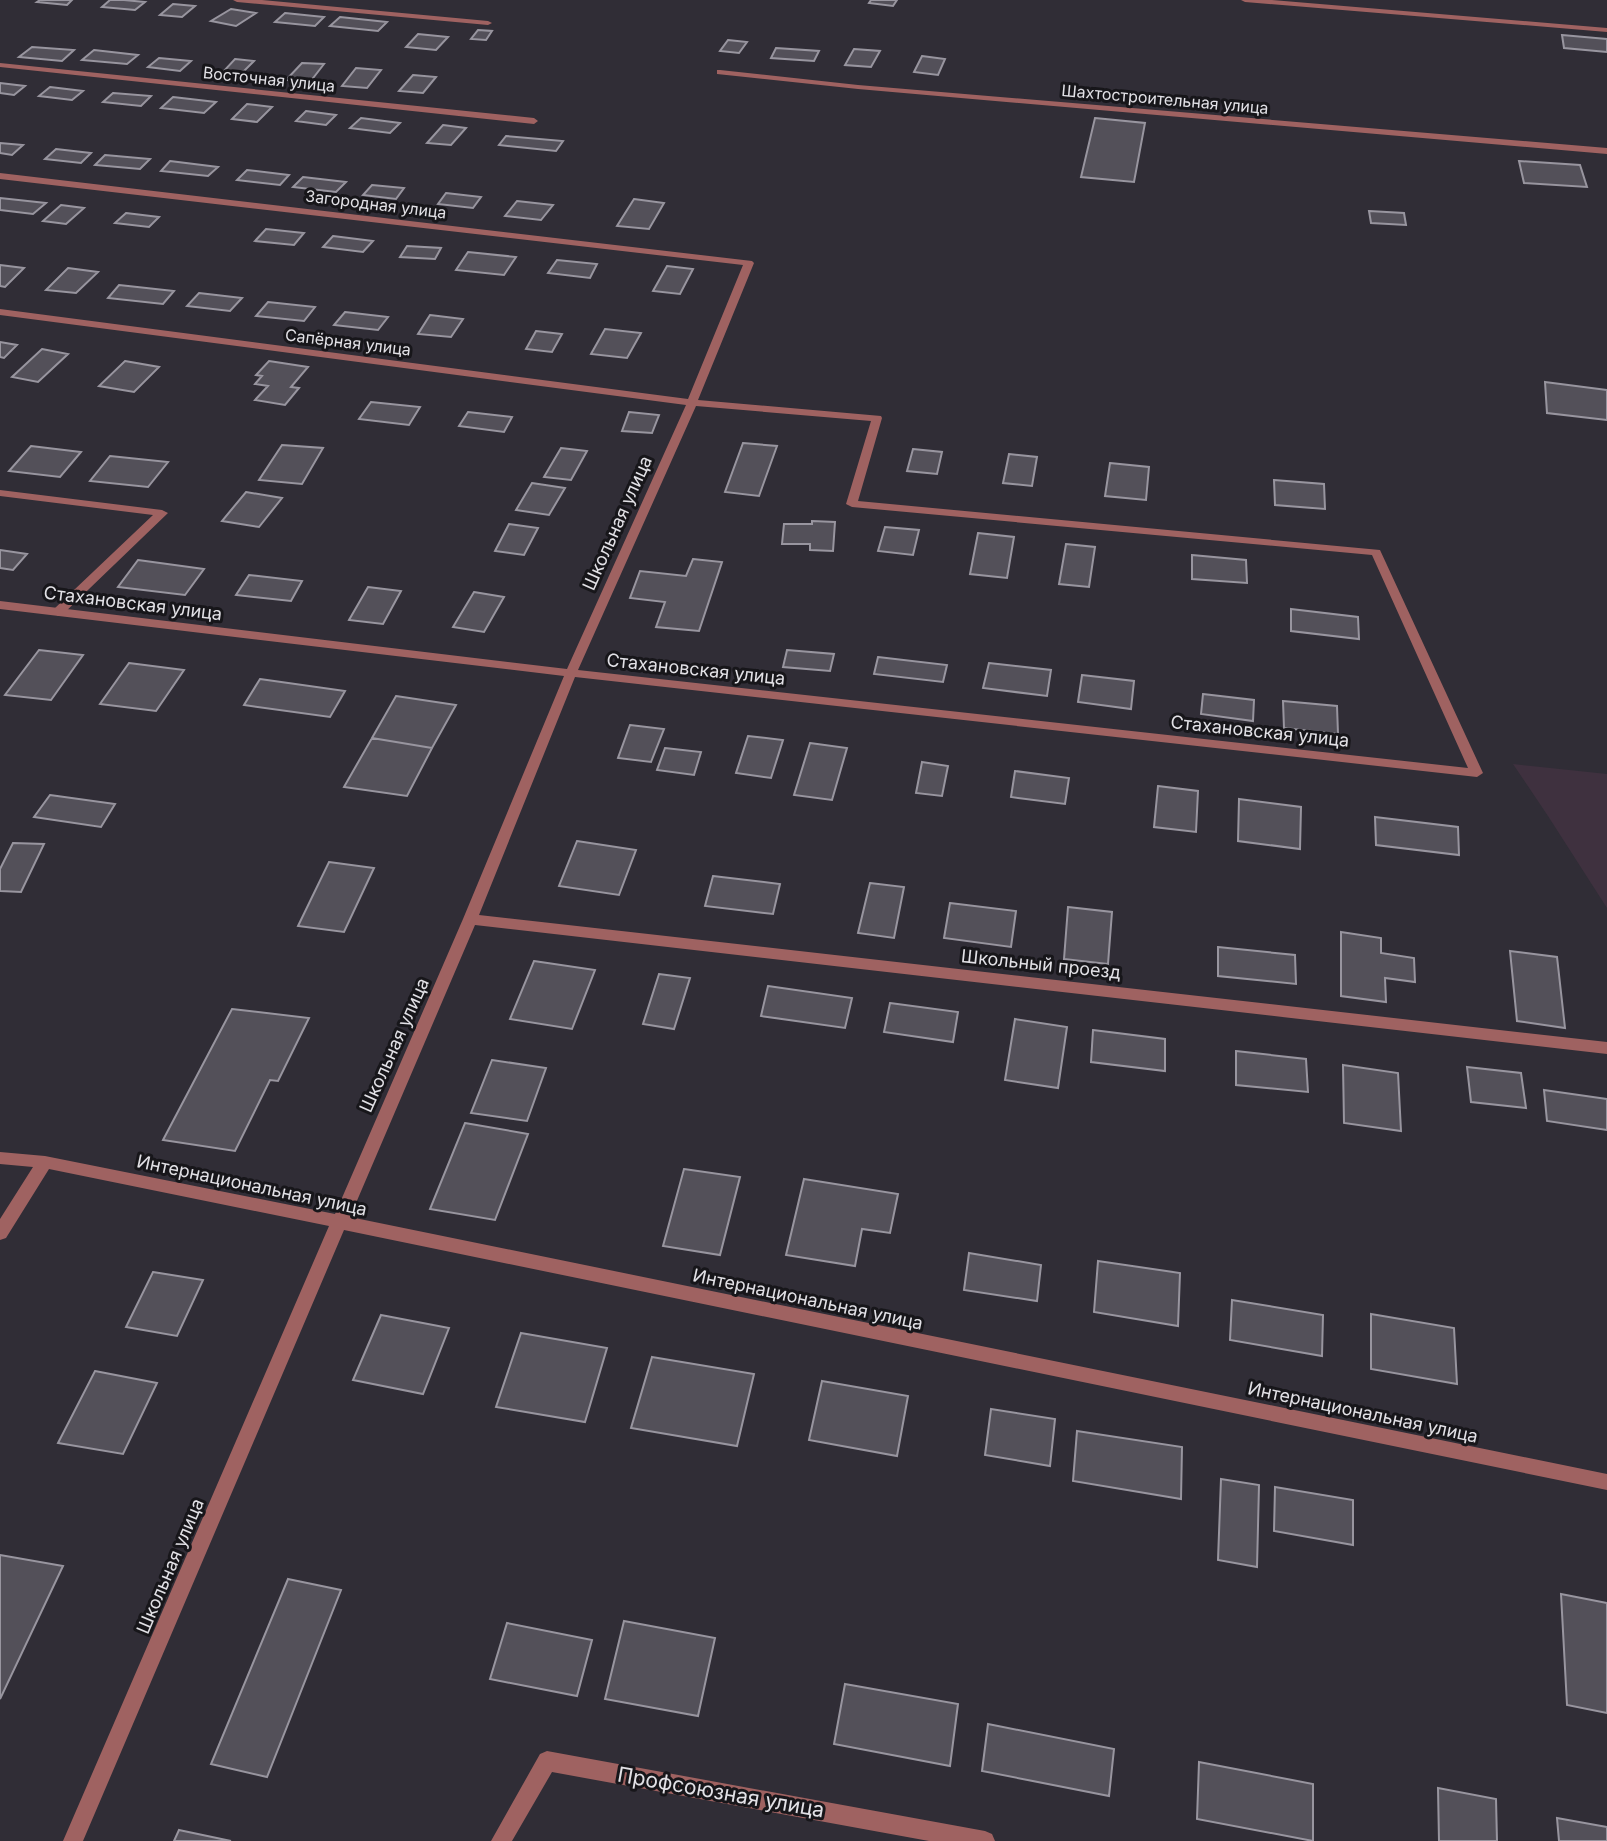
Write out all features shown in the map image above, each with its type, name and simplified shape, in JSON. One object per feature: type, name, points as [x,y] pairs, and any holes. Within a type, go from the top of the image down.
[{"type":"street","points":[[237,0],[488,23]]},
{"type":"street","points":[[1245,0],[1607,30]]},
{"type":"street","name":"Восточная улица","points":[[0,65],[534,121]]},
{"type":"street","name":"Шахтостроительная улица","points":[[720,72],[858,87],[1607,151]]},
{"type":"street","name":"Загородная улица","points":[[0,176],[749,263]]},
{"type":"street","name":"Школьная улица","points":[[73,1841],[470,919],[572,673],[692,403],[749,263]]},
{"type":"street","name":"Сапёрная улица","points":[[0,312],[692,403]]},
{"type":"street","name":"Стахановская улица","points":[[0,605],[572,673],[1477,773],[1376,552],[852,504],[877,418],[692,403]]},
{"type":"street","points":[[0,493],[162,513],[58,612]]},
{"type":"street","name":"Школьный проезд","points":[[470,919],[1607,1048]]},
{"type":"street","name":"Интернациональная улица","points":[[0,1158],[45,1162],[1607,1482]]},
{"type":"street","points":[[0,1233],[45,1162]]},
{"type":"street","name":"Профсоюзная улица","points":[[501,1841],[547,1760],[985,1841]]},
{"type":"shaded area","points":[[1513,764],[1607,774],[1607,908],[1548,816]]},
{"type":"building","points":[[72,0],[67,5],[37,2]]},
{"type":"building","points":[[110,0],[145,2],[135,10],[102,7]]},
{"type":"building","points":[[871,0],[897,0],[893,6],[869,3]]},
{"type":"building","points":[[173,4],[195,6],[182,17],[160,15]]},
{"type":"building","points":[[231,9],[256,13],[236,26],[211,21]]},
{"type":"building","points":[[285,13],[324,17],[315,26],[275,22]]},
{"type":"building","points":[[340,17],[387,22],[378,31],[330,26]]},
{"type":"building","points":[[478,30],[492,31],[486,40],[471,39]]},
{"type":"building","points":[[418,34],[448,37],[436,50],[406,47]]},
{"type":"building","points":[[1562,35],[1607,39],[1607,52],[1564,48]]},
{"type":"building","points":[[728,40],[747,42],[739,53],[720,51]]},
{"type":"building","points":[[32,47],[74,50],[62,61],[19,57]]},
{"type":"building","points":[[776,48],[819,51],[814,61],[771,58]]},
{"type":"building","points":[[854,49],[880,51],[871,67],[845,65]]},
{"type":"building","points":[[94,50],[138,55],[127,64],[82,60]]},
{"type":"building","points":[[922,56],[945,59],[938,75],[914,72]]},
{"type":"building","points":[[159,58],[191,61],[180,71],[148,67]]},
{"type":"building","points":[[235,59],[254,61],[241,74],[222,73]]},
{"type":"building","points":[[302,63],[324,64],[310,82],[286,80]]},
{"type":"building","points":[[356,68],[381,70],[367,88],[342,86]]},
{"type":"building","points":[[413,75],[436,77],[423,93],[399,91]]},
{"type":"building","points":[[0,83],[25,86],[14,95],[0,93]]},
{"type":"building","points":[[50,87],[83,91],[72,100],[39,96]]},
{"type":"building","points":[[113,93],[151,96],[141,106],[103,102]]},
{"type":"building","points":[[173,97],[216,102],[204,113],[161,108]]},
{"type":"building","points":[[247,104],[272,107],[257,122],[232,119]]},
{"type":"building","points":[[306,111],[336,115],[326,125],[296,121]]},
{"type":"building","points":[[361,118],[400,123],[390,133],[350,128]]},
{"type":"building","points":[[1095,118],[1145,123],[1134,182],[1081,177]]},
{"type":"building","points":[[443,125],[466,128],[451,145],[427,143]]},
{"type":"building","points":[[506,136],[563,141],[556,151],[499,145]]},
{"type":"building","points":[[0,143],[23,145],[12,155],[0,153]]},
{"type":"building","points":[[56,149],[91,153],[81,163],[45,159]]},
{"type":"building","points":[[105,155],[150,159],[140,169],[95,165]]},
{"type":"building","points":[[170,161],[218,167],[208,176],[161,171]]},
{"type":"building","points":[[1519,161],[1580,165],[1587,187],[1524,183]]},
{"type":"building","points":[[247,170],[289,175],[280,185],[237,180]]},
{"type":"building","points":[[303,177],[346,182],[336,192],[293,187]]},
{"type":"building","points":[[372,185],[404,188],[396,199],[363,195]]},
{"type":"building","points":[[446,193],[481,197],[473,208],[438,204]]},
{"type":"building","points":[[0,198],[46,203],[33,214],[0,210]]},
{"type":"building","points":[[634,199],[664,203],[649,229],[617,226]]},
{"type":"building","points":[[517,201],[553,205],[541,220],[505,216]]},
{"type":"building","points":[[61,205],[84,208],[66,224],[43,221]]},
{"type":"building","points":[[1369,211],[1404,213],[1406,225],[1371,223]]},
{"type":"building","points":[[126,213],[159,217],[149,227],[115,223]]},
{"type":"building","points":[[266,229],[304,233],[294,245],[255,241]]},
{"type":"building","points":[[333,236],[373,241],[363,252],[323,247]]},
{"type":"building","points":[[407,246],[441,248],[435,259],[400,257]]},
{"type":"building","points":[[468,252],[516,257],[504,275],[456,270]]},
{"type":"building","points":[[557,260],[597,264],[590,278],[548,273]]},
{"type":"building","points":[[0,265],[24,268],[5,287],[0,286]]},
{"type":"building","points":[[667,266],[693,269],[680,294],[653,291]]},
{"type":"building","points":[[68,268],[98,272],[76,293],[46,290]]},
{"type":"building","points":[[119,285],[174,291],[163,304],[108,298]]},
{"type":"building","points":[[199,293],[242,298],[230,311],[187,306]]},
{"type":"building","points":[[268,302],[315,307],[304,321],[256,316]]},
{"type":"building","points":[[345,312],[388,317],[378,330],[334,325]]},
{"type":"building","points":[[430,315],[463,319],[451,337],[418,334]]},
{"type":"building","points":[[605,329],[641,333],[627,358],[591,354]]},
{"type":"building","points":[[536,331],[562,334],[552,352],[526,349]]},
{"type":"building","points":[[0,342],[17,345],[4,358],[0,357]]},
{"type":"building","points":[[42,349],[68,354],[38,382],[12,377]]},
{"type":"building","points":[[125,361],[159,367],[134,392],[99,386]]},
{"type":"building","points":[[269,361],[308,367],[291,387],[299,388],[285,405],[255,400],[268,386],[255,384],[262,376],[256,375]]},
{"type":"building","points":[[1545,382],[1607,390],[1607,420],[1547,413]]},
{"type":"building","points":[[371,402],[420,407],[409,425],[359,419]]},
{"type":"building","points":[[468,412],[512,417],[504,432],[459,426]]},
{"type":"building","points":[[629,412],[659,415],[652,433],[622,431]]},
{"type":"building","points":[[743,443],[777,446],[759,496],[725,492]]},
{"type":"building","points":[[282,445],[323,448],[302,484],[259,480]]},
{"type":"building","points":[[31,446],[81,452],[60,477],[9,471]]},
{"type":"building","points":[[561,448],[587,451],[571,480],[544,477]]},
{"type":"building","points":[[913,449],[942,452],[937,474],[907,471]]},
{"type":"building","points":[[1009,454],[1037,457],[1032,486],[1003,483]]},
{"type":"building","points":[[110,456],[168,462],[148,487],[90,481]]},
{"type":"building","points":[[1110,463],[1149,467],[1146,500],[1105,496]]},
{"type":"building","points":[[1274,480],[1324,484],[1325,509],[1275,505]]},
{"type":"building","points":[[532,483],[565,488],[549,515],[516,510]]},
{"type":"building","points":[[246,492],[282,498],[259,527],[222,521]]},
{"type":"building","points":[[812,521],[835,522],[833,551],[810,550],[810,544],[782,544],[784,524],[812,524]]},
{"type":"building","points":[[509,524],[538,528],[524,555],[495,551]]},
{"type":"building","points":[[885,527],[919,530],[913,555],[878,551]]},
{"type":"building","points":[[978,533],[1014,537],[1007,578],[970,574]]},
{"type":"building","points":[[1066,544],[1095,547],[1089,587],[1059,584]]},
{"type":"building","points":[[0,550],[27,554],[13,570],[0,568]]},
{"type":"building","points":[[1192,555],[1246,560],[1247,583],[1192,579]]},
{"type":"building","points":[[693,559],[722,562],[699,631],[656,627],[665,602],[630,598],[640,571],[686,576]]},
{"type":"building","points":[[138,560],[204,569],[185,595],[118,587]]},
{"type":"building","points":[[249,575],[302,581],[291,601],[236,595]]},
{"type":"building","points":[[368,587],[401,591],[383,624],[349,620]]},
{"type":"building","points":[[474,592],[504,597],[484,632],[453,627]]},
{"type":"building","points":[[1291,609],[1358,617],[1359,639],[1291,631]]},
{"type":"building","points":[[39,650],[83,655],[51,700],[5,695]]},
{"type":"building","points":[[787,650],[834,654],[830,671],[783,667]]},
{"type":"building","points":[[878,657],[947,665],[943,682],[874,674]]},
{"type":"building","points":[[129,663],[184,670],[156,711],[100,704]]},
{"type":"building","points":[[989,663],[1051,670],[1047,696],[983,688]]},
{"type":"building","points":[[1082,675],[1134,681],[1131,709],[1078,702]]},
{"type":"building","points":[[260,679],[345,691],[330,717],[244,705]]},
{"type":"building","points":[[1203,694],[1254,700],[1253,721],[1201,714]]},
{"type":"building","points":[[396,696],[456,705],[432,748],[372,738]]},
{"type":"building","points":[[1283,701],[1337,706],[1338,734],[1284,728]]},
{"type":"building","points":[[630,725],[664,729],[651,762],[618,758]]},
{"type":"building","points":[[748,736],[783,740],[771,778],[736,773]]},
{"type":"building","points":[[372,738],[432,748],[407,796],[344,787]]},
{"type":"building","points":[[810,743],[847,748],[832,800],[794,795]]},
{"type":"building","points":[[665,748],[701,752],[694,775],[657,770]]},
{"type":"building","points":[[922,762],[948,766],[942,796],[916,793]]},
{"type":"building","points":[[1015,771],[1069,778],[1065,804],[1011,797]]},
{"type":"building","points":[[1158,786],[1198,791],[1196,832],[1154,827]]},
{"type":"building","points":[[50,795],[115,804],[101,827],[34,817]]},
{"type":"building","points":[[1239,799],[1301,807],[1300,849],[1238,841]]},
{"type":"building","points":[[1375,817],[1458,827],[1459,855],[1376,845]]},
{"type":"building","points":[[577,841],[636,850],[619,895],[559,886]]},
{"type":"building","points":[[13,843],[44,844],[21,892],[0,891],[0,869]]},
{"type":"building","points":[[329,862],[374,868],[344,932],[298,926]]},
{"type":"building","points":[[713,876],[780,884],[773,914],[705,906]]},
{"type":"building","points":[[870,883],[904,887],[894,938],[858,933]]},
{"type":"building","points":[[950,903],[1016,911],[1011,947],[944,938]]},
{"type":"building","points":[[1068,907],[1112,912],[1108,964],[1064,959]]},
{"type":"building","points":[[1341,932],[1381,938],[1381,953],[1414,958],[1415,982],[1385,978],[1386,1002],[1341,996]]},
{"type":"building","points":[[1218,947],[1295,955],[1296,984],[1218,976]]},
{"type":"building","points":[[1510,951],[1557,957],[1565,1028],[1517,1021]]},
{"type":"building","points":[[534,961],[595,970],[572,1029],[510,1019]]},
{"type":"building","points":[[659,974],[690,978],[674,1029],[643,1024]]},
{"type":"building","points":[[768,986],[852,998],[845,1028],[761,1016]]},
{"type":"building","points":[[890,1003],[958,1012],[953,1042],[884,1032]]},
{"type":"building","points":[[232,1009],[309,1018],[278,1081],[270,1080],[235,1151],[163,1140]]},
{"type":"building","points":[[1015,1019],[1067,1027],[1058,1088],[1005,1080]]},
{"type":"building","points":[[1093,1030],[1165,1039],[1165,1071],[1091,1062]]},
{"type":"building","points":[[1236,1051],[1306,1059],[1308,1092],[1236,1085]]},
{"type":"building","points":[[492,1060],[546,1068],[527,1121],[471,1113]]},
{"type":"building","points":[[1343,1065],[1398,1073],[1401,1131],[1344,1123]]},
{"type":"building","points":[[1467,1067],[1521,1073],[1526,1108],[1471,1102]]},
{"type":"building","points":[[1544,1090],[1607,1099],[1607,1130],[1547,1121]]},
{"type":"building","points":[[465,1123],[528,1134],[495,1220],[430,1209]]},
{"type":"building","points":[[684,1169],[740,1177],[720,1255],[663,1246]]},
{"type":"building","points":[[804,1179],[898,1194],[890,1233],[862,1229],[855,1266],[786,1255]]},
{"type":"building","points":[[969,1253],[1041,1265],[1037,1301],[964,1290]]},
{"type":"building","points":[[1098,1261],[1180,1273],[1178,1326],[1094,1312]]},
{"type":"building","points":[[153,1272],[203,1280],[177,1336],[126,1327]]},
{"type":"building","points":[[1232,1300],[1323,1315],[1322,1356],[1230,1340]]},
{"type":"building","points":[[1371,1314],[1454,1328],[1457,1384],[1371,1369]]},
{"type":"building","points":[[381,1315],[449,1328],[423,1394],[353,1380]]},
{"type":"building","points":[[521,1333],[607,1348],[585,1422],[496,1407]]},
{"type":"building","points":[[652,1357],[754,1374],[737,1446],[631,1428]]},
{"type":"building","points":[[95,1371],[157,1383],[123,1454],[58,1443]]},
{"type":"building","points":[[822,1381],[908,1396],[897,1456],[809,1440]]},
{"type":"building","points":[[991,1409],[1055,1419],[1050,1466],[985,1455]]},
{"type":"building","points":[[1077,1431],[1182,1447],[1181,1499],[1073,1481]]},
{"type":"building","points":[[1221,1479],[1259,1485],[1257,1567],[1218,1560]]},
{"type":"building","points":[[1275,1487],[1353,1500],[1353,1545],[1274,1531]]},
{"type":"building","points":[[0,1555],[63,1566],[0,1699]]},
{"type":"building","points":[[288,1579],[341,1590],[267,1777],[211,1764]]},
{"type":"building","points":[[1561,1594],[1607,1603],[1607,1713],[1567,1705]]},
{"type":"building","points":[[624,1621],[715,1638],[698,1716],[605,1699]]},
{"type":"building","points":[[507,1623],[592,1640],[577,1696],[490,1679]]},
{"type":"building","points":[[845,1684],[958,1704],[950,1766],[834,1744]]},
{"type":"building","points":[[988,1724],[1114,1749],[1109,1796],[982,1771]]},
{"type":"building","points":[[1199,1762],[1313,1784],[1313,1841],[1197,1819]]},
{"type":"building","points":[[1438,1788],[1496,1799],[1497,1841],[1439,1841]]},
{"type":"building","points":[[1557,1818],[1607,1827],[1607,1841],[1559,1841]]},
{"type":"building","points":[[179,1830],[231,1841],[174,1841]]}]
